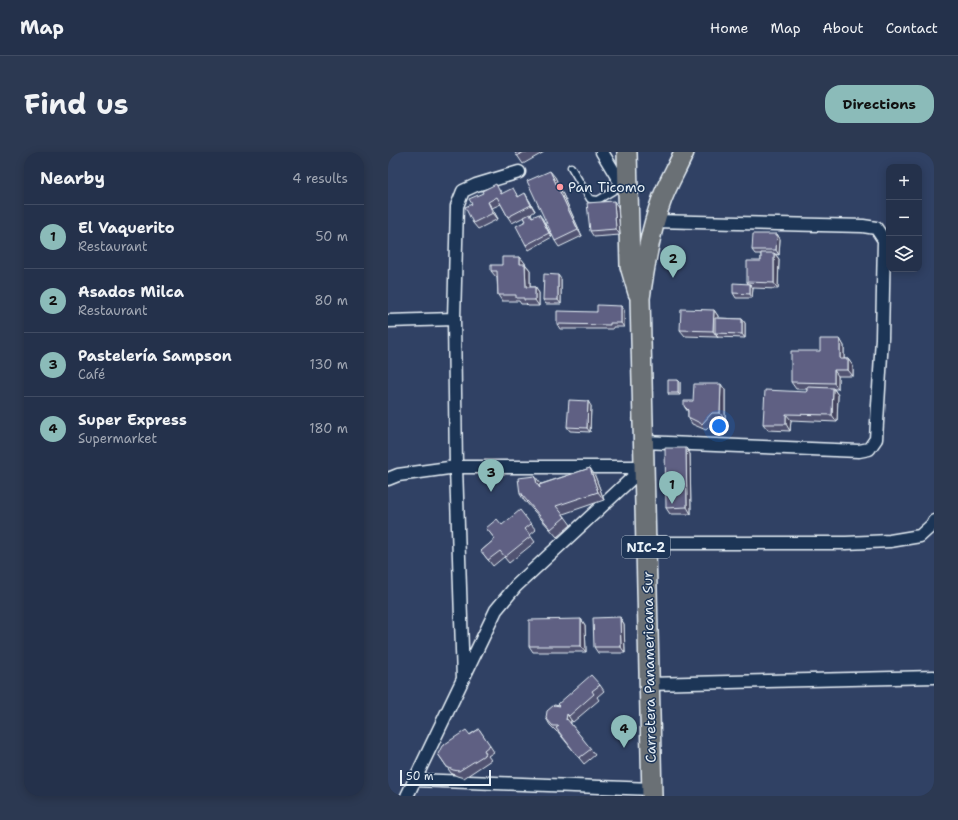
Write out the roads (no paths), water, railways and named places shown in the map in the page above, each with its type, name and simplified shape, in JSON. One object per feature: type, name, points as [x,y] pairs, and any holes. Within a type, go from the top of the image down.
[{"type":"highway","name":"Carretera Panamericana Sur","points":[[627,152],[625,191],[630,266],[640,298]]},
{"type":"highway","name":"Carretera Panamericana Sur","points":[[652,793],[648,684],[640,298],[654,221],[662,198],[684,152]]},
{"type":"highway","points":[[625,191],[648,204],[662,198]]},
{"type":"highway","points":[[625,191],[639,204],[644,215],[646,261]]},
{"type":"street","points":[[602,152],[625,191]]},
{"type":"street","points":[[463,679],[456,467],[454,319],[457,206],[463,191],[476,185],[519,172]]},
{"type":"street","points":[[644,442],[859,451],[869,449],[876,439],[882,338],[884,240],[876,228],[863,226],[654,221]]},
{"type":"street","points":[[388,321],[454,319]]},
{"type":"street","points":[[388,479],[398,475],[456,467],[644,467]]},
{"type":"street","points":[[407,796],[496,610],[516,586],[644,467]]},
{"type":"street","points":[[646,543],[890,542],[920,536],[932,525],[934,521]]},
{"type":"street","points":[[648,684],[934,677]]},
{"type":"street","points":[[415,780],[652,793]]},
{"type":"lane","points":[[571,167],[590,199],[598,200],[625,191]]},
{"type":"place","name":"Pan Ticomo","points":[[560,187]]},
{"type":"place","name":"Asados Milca","points":[[673,278]]},
{"type":"place","name":"Pastelería Sampson","points":[[491,492]]},
{"type":"place","name":"El Vaquerito","points":[[672,504]]},
{"type":"place","name":"Super Express","points":[[624,748]]}]
